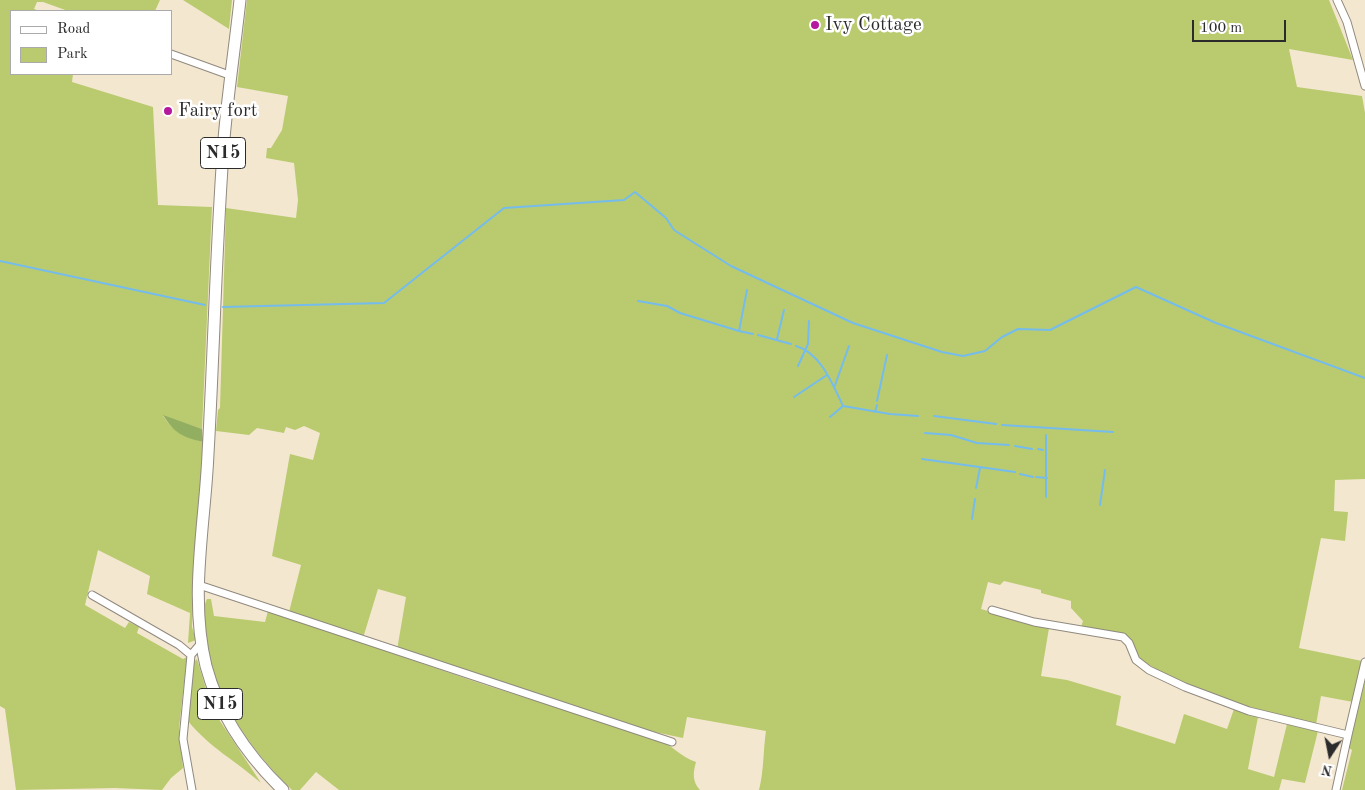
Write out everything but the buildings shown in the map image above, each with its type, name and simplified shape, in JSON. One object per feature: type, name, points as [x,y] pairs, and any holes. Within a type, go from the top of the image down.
[{"type":"highway","name":"N15","points":[[240,0],[224,137],[208,468],[199,585],[202,642],[210,676],[227,719],[242,744],[283,790]]},
{"type":"street","points":[[1337,0],[1346,22],[1365,86]]},
{"type":"street","points":[[172,54],[232,76]]},
{"type":"street","points":[[199,585],[672,742]]},
{"type":"street","points":[[92,596],[179,645],[192,655]]},
{"type":"street","points":[[992,610],[1034,622],[1123,638],[1129,643],[1136,660],[1149,670],[1185,687],[1249,711],[1348,735]]},
{"type":"street","points":[[192,790],[182,738],[192,655],[202,642]]},
{"type":"street","points":[[1336,790],[1365,662]]},
{"type":"green space","points":[[0,0],[160,0],[155,10],[65,10],[43,2],[37,2],[34,9],[37,10],[10,10],[10,75],[73,75],[72,82],[153,107],[158,205],[212,207],[202,429],[163,416],[180,433],[203,442],[192,627],[196,640],[188,643],[190,613],[147,594],[150,576],[98,550],[85,605],[125,628],[129,622],[139,627],[137,633],[183,659],[187,657],[179,728],[183,768],[171,778],[162,790],[115,788],[16,790],[5,709],[0,706]]},
{"type":"green space","points":[[183,0],[232,0],[229,29]]},
{"type":"green space","points":[[247,0],[1329,0],[1353,60],[1289,49],[1297,87],[1362,96],[1365,113],[1365,479],[1335,480],[1334,511],[1348,512],[1345,541],[1321,538],[1299,648],[1362,661],[1353,702],[1321,696],[1316,725],[1214,697],[1168,676],[1141,660],[1129,637],[1081,627],[1083,621],[1071,608],[1071,601],[1041,593],[1041,590],[1004,581],[1000,585],[988,582],[981,609],[1049,628],[1041,676],[1067,680],[1121,696],[1116,725],[1175,744],[1184,714],[1227,729],[1234,709],[1258,717],[1248,769],[1274,777],[1287,724],[1318,731],[1305,783],[1282,779],[1279,790],[759,790],[766,731],[687,717],[683,738],[645,730],[397,650],[406,597],[378,589],[363,638],[289,612],[301,565],[272,556],[290,454],[313,460],[320,433],[304,426],[295,430],[286,427],[284,433],[257,428],[249,435],[216,431],[218,410],[220,408],[226,208],[296,218],[298,200],[294,163],[266,158],[267,148],[271,148],[282,130],[288,96],[237,87]]},
{"type":"green space","points":[[163,415],[202,429],[203,442],[179,433]]},
{"type":"green space","points":[[207,599],[211,599],[214,616],[265,622],[268,611],[485,685],[657,739],[686,758],[696,762],[694,777],[700,790],[339,790],[316,772],[300,790],[292,790],[260,756],[234,718],[224,699],[216,678],[206,632],[204,615]]},
{"type":"green space","points":[[197,659],[208,696],[220,721],[261,783],[214,747],[188,721],[194,662]]},
{"type":"green space","points":[[1365,680],[1365,790],[1342,790],[1352,750],[1349,748]]},
{"type":"waterway","points":[[223,307],[384,303],[504,208],[624,200],[635,192],[666,218],[674,230],[731,266],[853,323],[942,352],[963,356],[985,351],[1002,337],[1018,329],[1050,330],[1136,287],[1216,323],[1365,378]]},
{"type":"waterway","points":[[0,261],[205,305]]},
{"type":"waterway","points":[[747,290],[739,331],[753,334]]},
{"type":"waterway","points":[[638,301],[667,306],[680,313],[739,331]]},
{"type":"waterway","points":[[777,339],[784,310]]},
{"type":"waterway","points":[[798,366],[808,344],[809,321]]},
{"type":"waterway","points":[[758,335],[791,344]]},
{"type":"waterway","points":[[796,346],[812,355],[819,363],[843,406]]},
{"type":"waterway","points":[[834,388],[849,346]]},
{"type":"waterway","points":[[877,401],[887,355]]},
{"type":"waterway","points":[[794,397],[827,375]]},
{"type":"waterway","points":[[875,412],[877,405]]},
{"type":"waterway","points":[[830,417],[843,406],[890,414],[918,416]]},
{"type":"waterway","points":[[934,416],[996,424]]},
{"type":"waterway","points":[[1002,425],[1113,432]]},
{"type":"waterway","points":[[925,433],[951,435],[977,443],[1009,445]]},
{"type":"waterway","points":[[1046,435],[1046,497]]},
{"type":"waterway","points":[[1015,446],[1032,449]]},
{"type":"waterway","points":[[1038,449],[1043,450]]},
{"type":"waterway","points":[[922,459],[1015,472]]},
{"type":"waterway","points":[[976,488],[980,468]]},
{"type":"waterway","points":[[1100,505],[1105,470]]},
{"type":"waterway","points":[[1020,474],[1033,477]]},
{"type":"waterway","points":[[1036,477],[1047,478]]},
{"type":"waterway","points":[[972,519],[975,499]]},
{"type":"place","name":"Ivy Cottage","points":[[815,25]]},
{"type":"place","name":"Fairy fort","points":[[168,111]]}]
